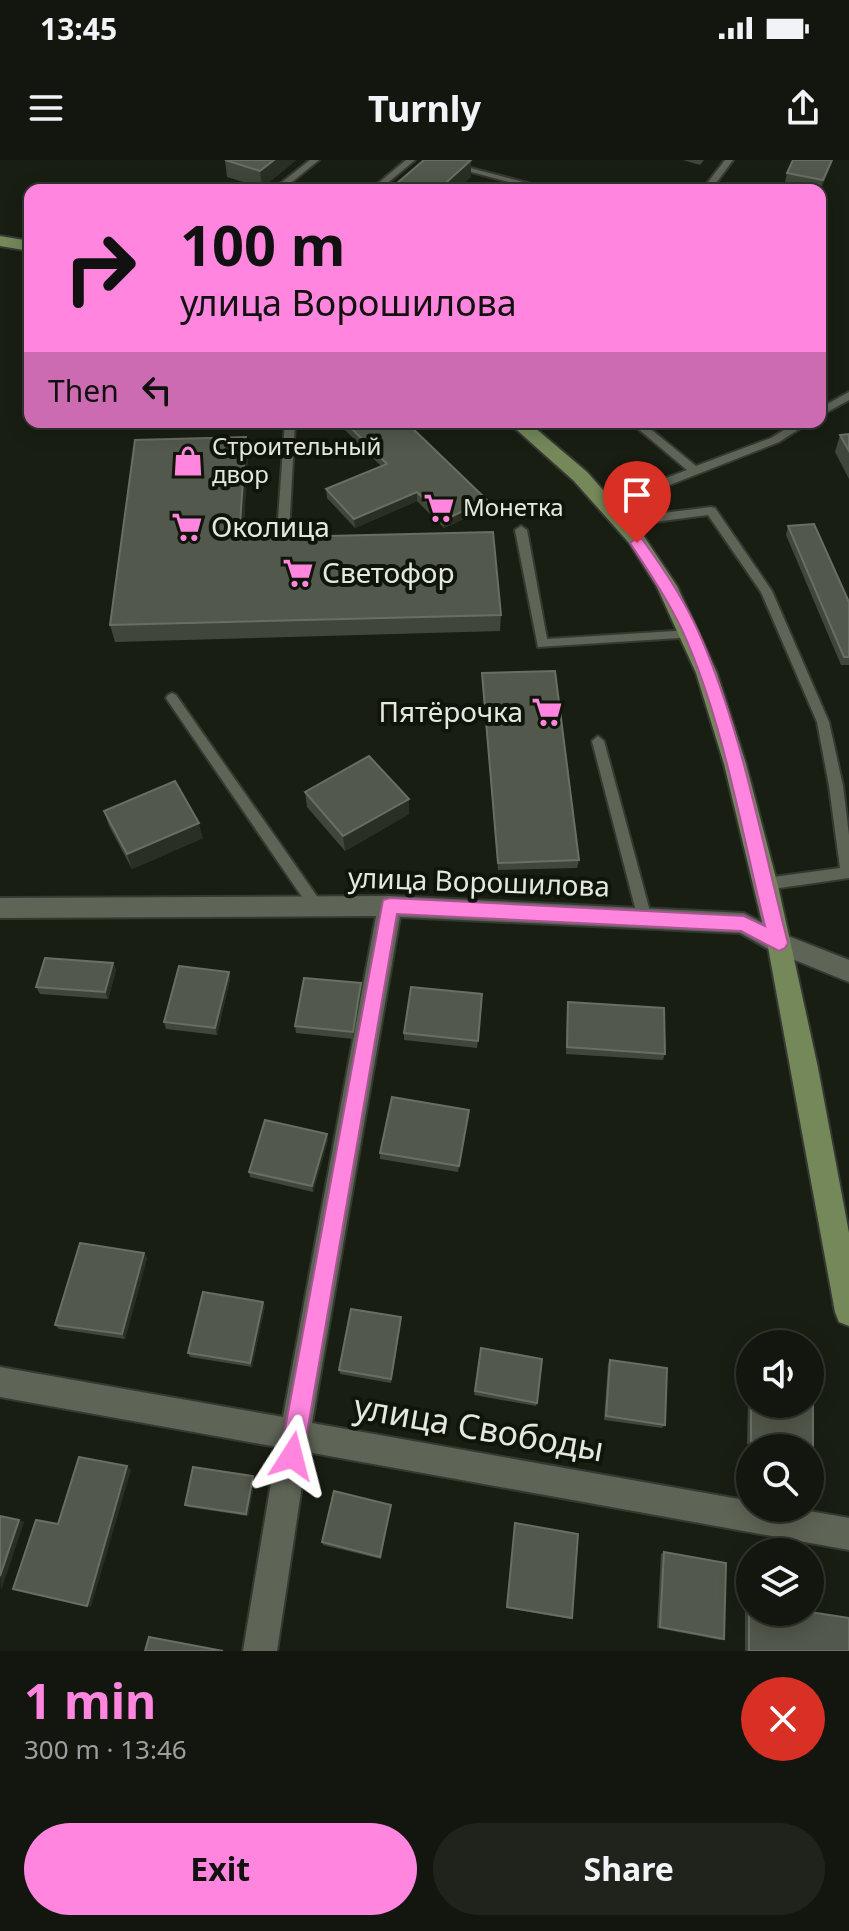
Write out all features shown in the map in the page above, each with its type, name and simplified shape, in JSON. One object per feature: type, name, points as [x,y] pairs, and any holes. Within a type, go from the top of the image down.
[{"type":"main road","points":[[0,241],[24,245]]},
{"type":"main road","points":[[525,428],[552,449],[623,522],[666,584],[691,634],[727,733],[766,884],[794,1009],[849,1312]]},
{"type":"street","name":"улица Ворошилова","points":[[0,908],[390,906],[744,923],[779,943],[849,971]]},
{"type":"street","points":[[260,1651],[295,1433],[390,906]]},
{"type":"street","name":"улица Свободы","points":[[0,1382],[849,1534]]},
{"type":"lane","points":[[284,184],[315,160]]},
{"type":"lane","points":[[381,184],[411,160]]},
{"type":"lane","points":[[430,160],[526,184]]},
{"type":"lane","points":[[711,184],[729,160]]},
{"type":"lane","points":[[826,409],[849,395]]},
{"type":"lane","points":[[283,533],[290,428]]},
{"type":"lane","points":[[642,428],[695,471]]},
{"type":"lane","points":[[607,505],[775,440],[795,428]]},
{"type":"lane","points":[[623,522],[711,511],[766,591],[823,722],[847,873],[766,884]]},
{"type":"lane","points":[[521,530],[542,644],[691,634]]},
{"type":"lane","points":[[172,698],[316,906]]},
{"type":"lane","points":[[598,741],[645,919]]},
{"type":"building","points":[[225,160],[274,160],[260,171]]},
{"type":"building","points":[[424,160],[471,160],[445,184],[396,184]]},
{"type":"building","points":[[793,160],[832,160],[823,180],[787,173]]},
{"type":"building","points":[[351,428],[412,428],[487,500],[444,520],[417,492],[354,519],[326,489],[387,464]]},
{"type":"building","points":[[849,434],[849,451],[840,435]]},
{"type":"building","name":"Околица","points":[[246,437],[239,538],[493,532],[501,615],[110,625],[135,440]]},
{"type":"building","points":[[814,524],[849,602],[849,657],[844,657],[788,526]]},
{"type":"building","points":[[555,671],[579,860],[498,863],[482,673]]},
{"type":"building","points":[[369,756],[409,799],[343,836],[305,792]]},
{"type":"building","points":[[175,781],[199,823],[127,854],[104,811]]},
{"type":"building","points":[[45,958],[113,963],[105,992],[36,987]]},
{"type":"building","points":[[179,966],[229,972],[215,1028],[164,1022]]},
{"type":"building","points":[[304,978],[361,983],[353,1032],[295,1026]]},
{"type":"building","points":[[411,987],[482,994],[478,1041],[404,1033]]},
{"type":"building","points":[[568,1002],[664,1008],[665,1054],[567,1047]]},
{"type":"building","points":[[392,1097],[469,1110],[459,1166],[380,1153]]},
{"type":"building","points":[[265,1120],[327,1134],[312,1186],[249,1172]]},
{"type":"building","points":[[80,1243],[144,1253],[122,1334],[55,1325]]},
{"type":"building","points":[[203,1292],[263,1302],[250,1363],[188,1353]]},
{"type":"building","points":[[351,1309],[401,1317],[391,1379],[339,1370]]},
{"type":"building","points":[[481,1348],[542,1359],[537,1403],[475,1391]]},
{"type":"building","points":[[610,1360],[667,1368],[665,1425],[606,1416]]},
{"type":"building","points":[[751,1418],[813,1418],[813,1434],[751,1434]]},
{"type":"building","points":[[79,1457],[127,1466],[87,1606],[13,1589],[36,1520],[58,1524]]},
{"type":"building","points":[[193,1467],[253,1476],[246,1514],[185,1505]]},
{"type":"building","points":[[334,1491],[391,1505],[380,1557],[322,1542]]},
{"type":"building","points":[[0,1516],[19,1520],[0,1576]]},
{"type":"building","points":[[515,1523],[578,1534],[572,1618],[507,1607]]},
{"type":"building","points":[[664,1552],[726,1563],[724,1639],[660,1627]]},
{"type":"building","points":[[824,1614],[849,1618],[849,1651],[749,1651],[749,1626],[824,1626]]},
{"type":"building","points":[[149,1637],[223,1651],[145,1651]]},
{"type":"place","name":"Строительный двор","points":[[188,461]]},
{"type":"place","name":"Монетка","points":[[439,508]]},
{"type":"place","name":"Околица","points":[[187,527]]},
{"type":"place","name":"Светофор","points":[[298,573]]},
{"type":"place","name":"Пятёрочка","points":[[547,712]]},
{"type":"route","points":[[292,1456],[390,906],[744,923],[779,943],[720,710],[691,634],[666,584],[637,543]]}]
